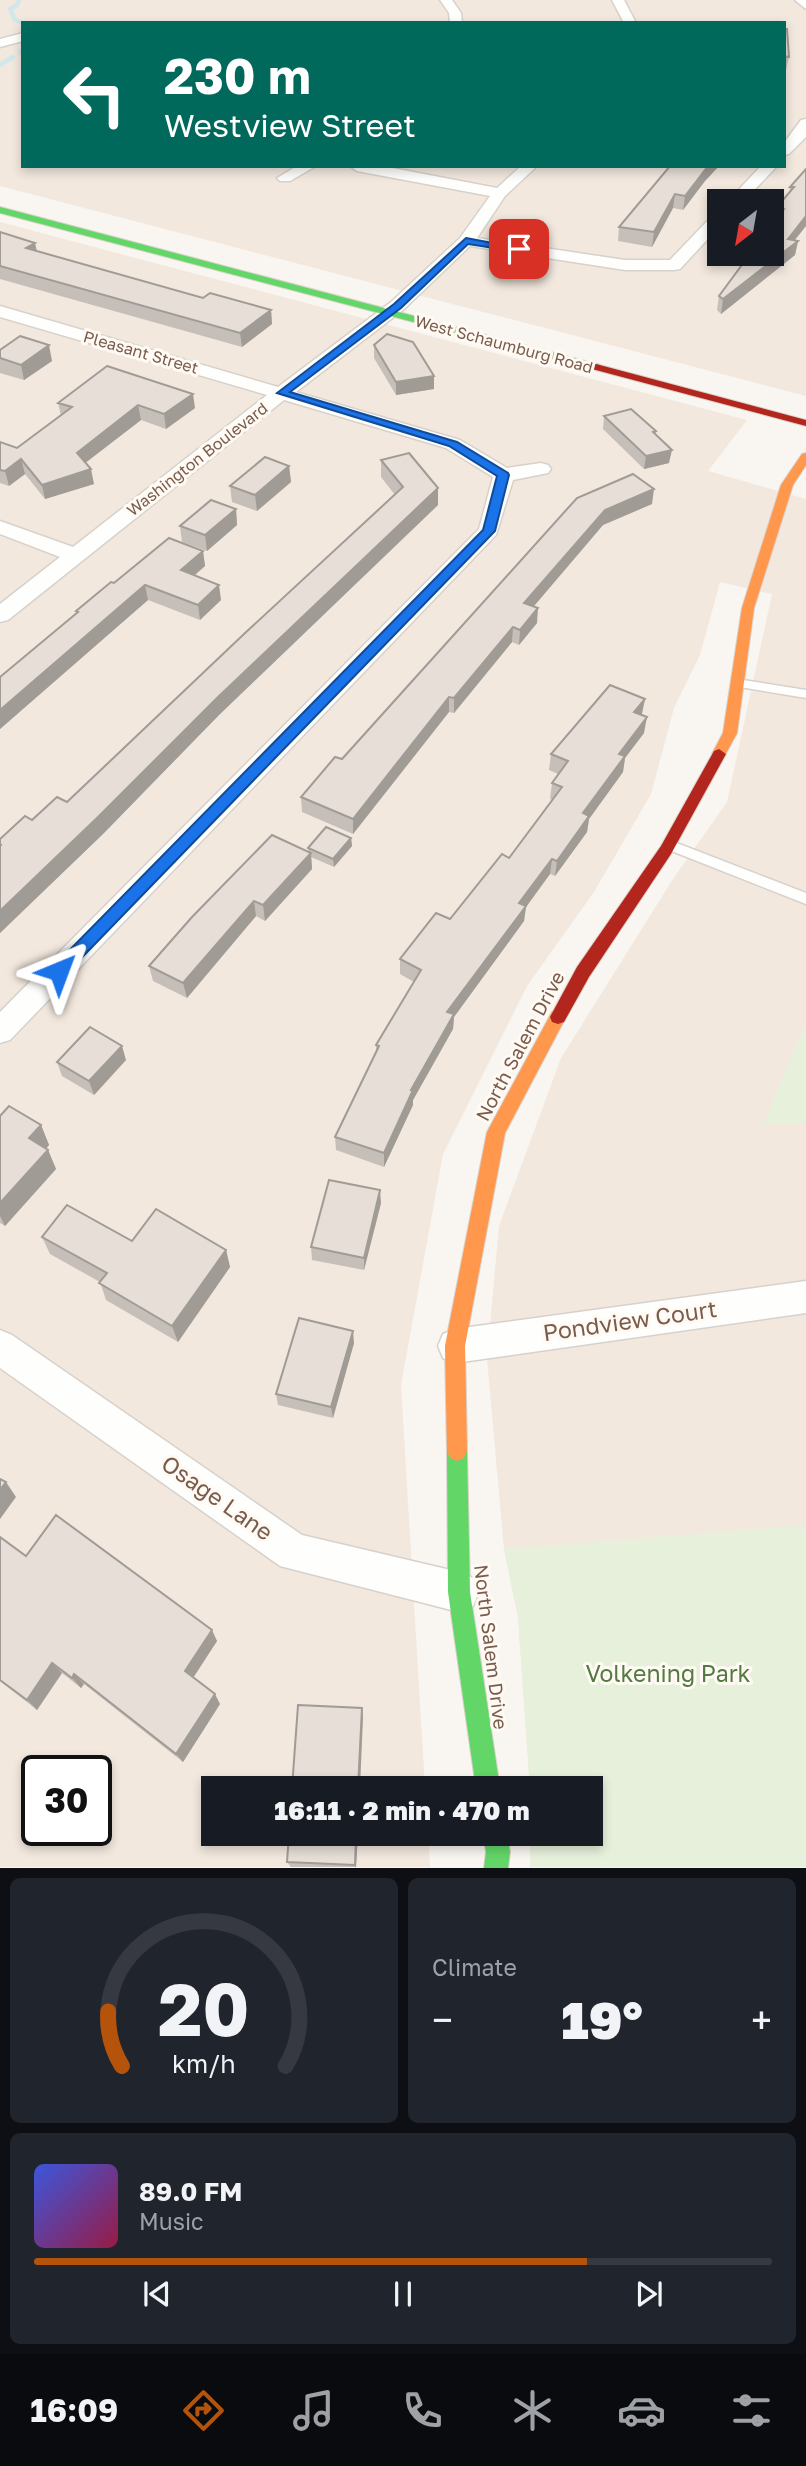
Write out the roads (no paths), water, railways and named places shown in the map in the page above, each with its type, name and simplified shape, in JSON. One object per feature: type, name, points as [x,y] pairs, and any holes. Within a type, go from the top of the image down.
[{"type":"main road","name":"West Schaumburg Road","points":[[0,196],[806,423]]},
{"type":"main road","name":"West Schaumburg Road","points":[[0,210],[396,307],[654,365]]},
{"type":"main road","name":"North Salem Drive","points":[[486,1776],[459,1592],[454,1346],[496,1132],[583,972],[669,845],[730,733],[748,608],[787,485],[806,456]]},
{"type":"main road","points":[[496,1867],[497,1846]]},
{"type":"street","points":[[446,0],[455,13],[456,21]]},
{"type":"street","points":[[618,0],[629,21]]},
{"type":"street","points":[[801,0],[806,5]]},
{"type":"street","points":[[0,43],[21,38]]},
{"type":"street","points":[[786,150],[800,135],[806,123]]},
{"type":"street","points":[[285,178],[305,168]]},
{"type":"street","points":[[368,168],[500,193]]},
{"type":"street","name":"Washington Boulevard","points":[[0,615],[282,393],[396,307],[466,241],[500,193],[528,168]]},
{"type":"street","points":[[748,189],[768,168]]},
{"type":"street","points":[[466,241],[625,265],[674,265],[707,231]]},
{"type":"street","name":"Pleasant Street","points":[[0,311],[453,444],[503,475]]},
{"type":"street","points":[[0,1031],[489,531],[503,475],[541,469]]},
{"type":"street","points":[[0,527],[74,555]]},
{"type":"street","name":"Pondview Court","points":[[454,1346],[806,1297]]},
{"type":"street","name":"Osage Lane","points":[[0,1347],[294,1552],[459,1592]]},
{"type":"lane","points":[[737,683],[806,694]]},
{"type":"lane","points":[[669,845],[806,900]]},
{"type":"waterway","points":[[19,0],[17,5],[10,9],[15,20],[21,22]]},
{"type":"waterway","points":[[0,65],[13,57]]},
{"type":"park label","name":"Volkening Park","points":[[668,1674]]}]
